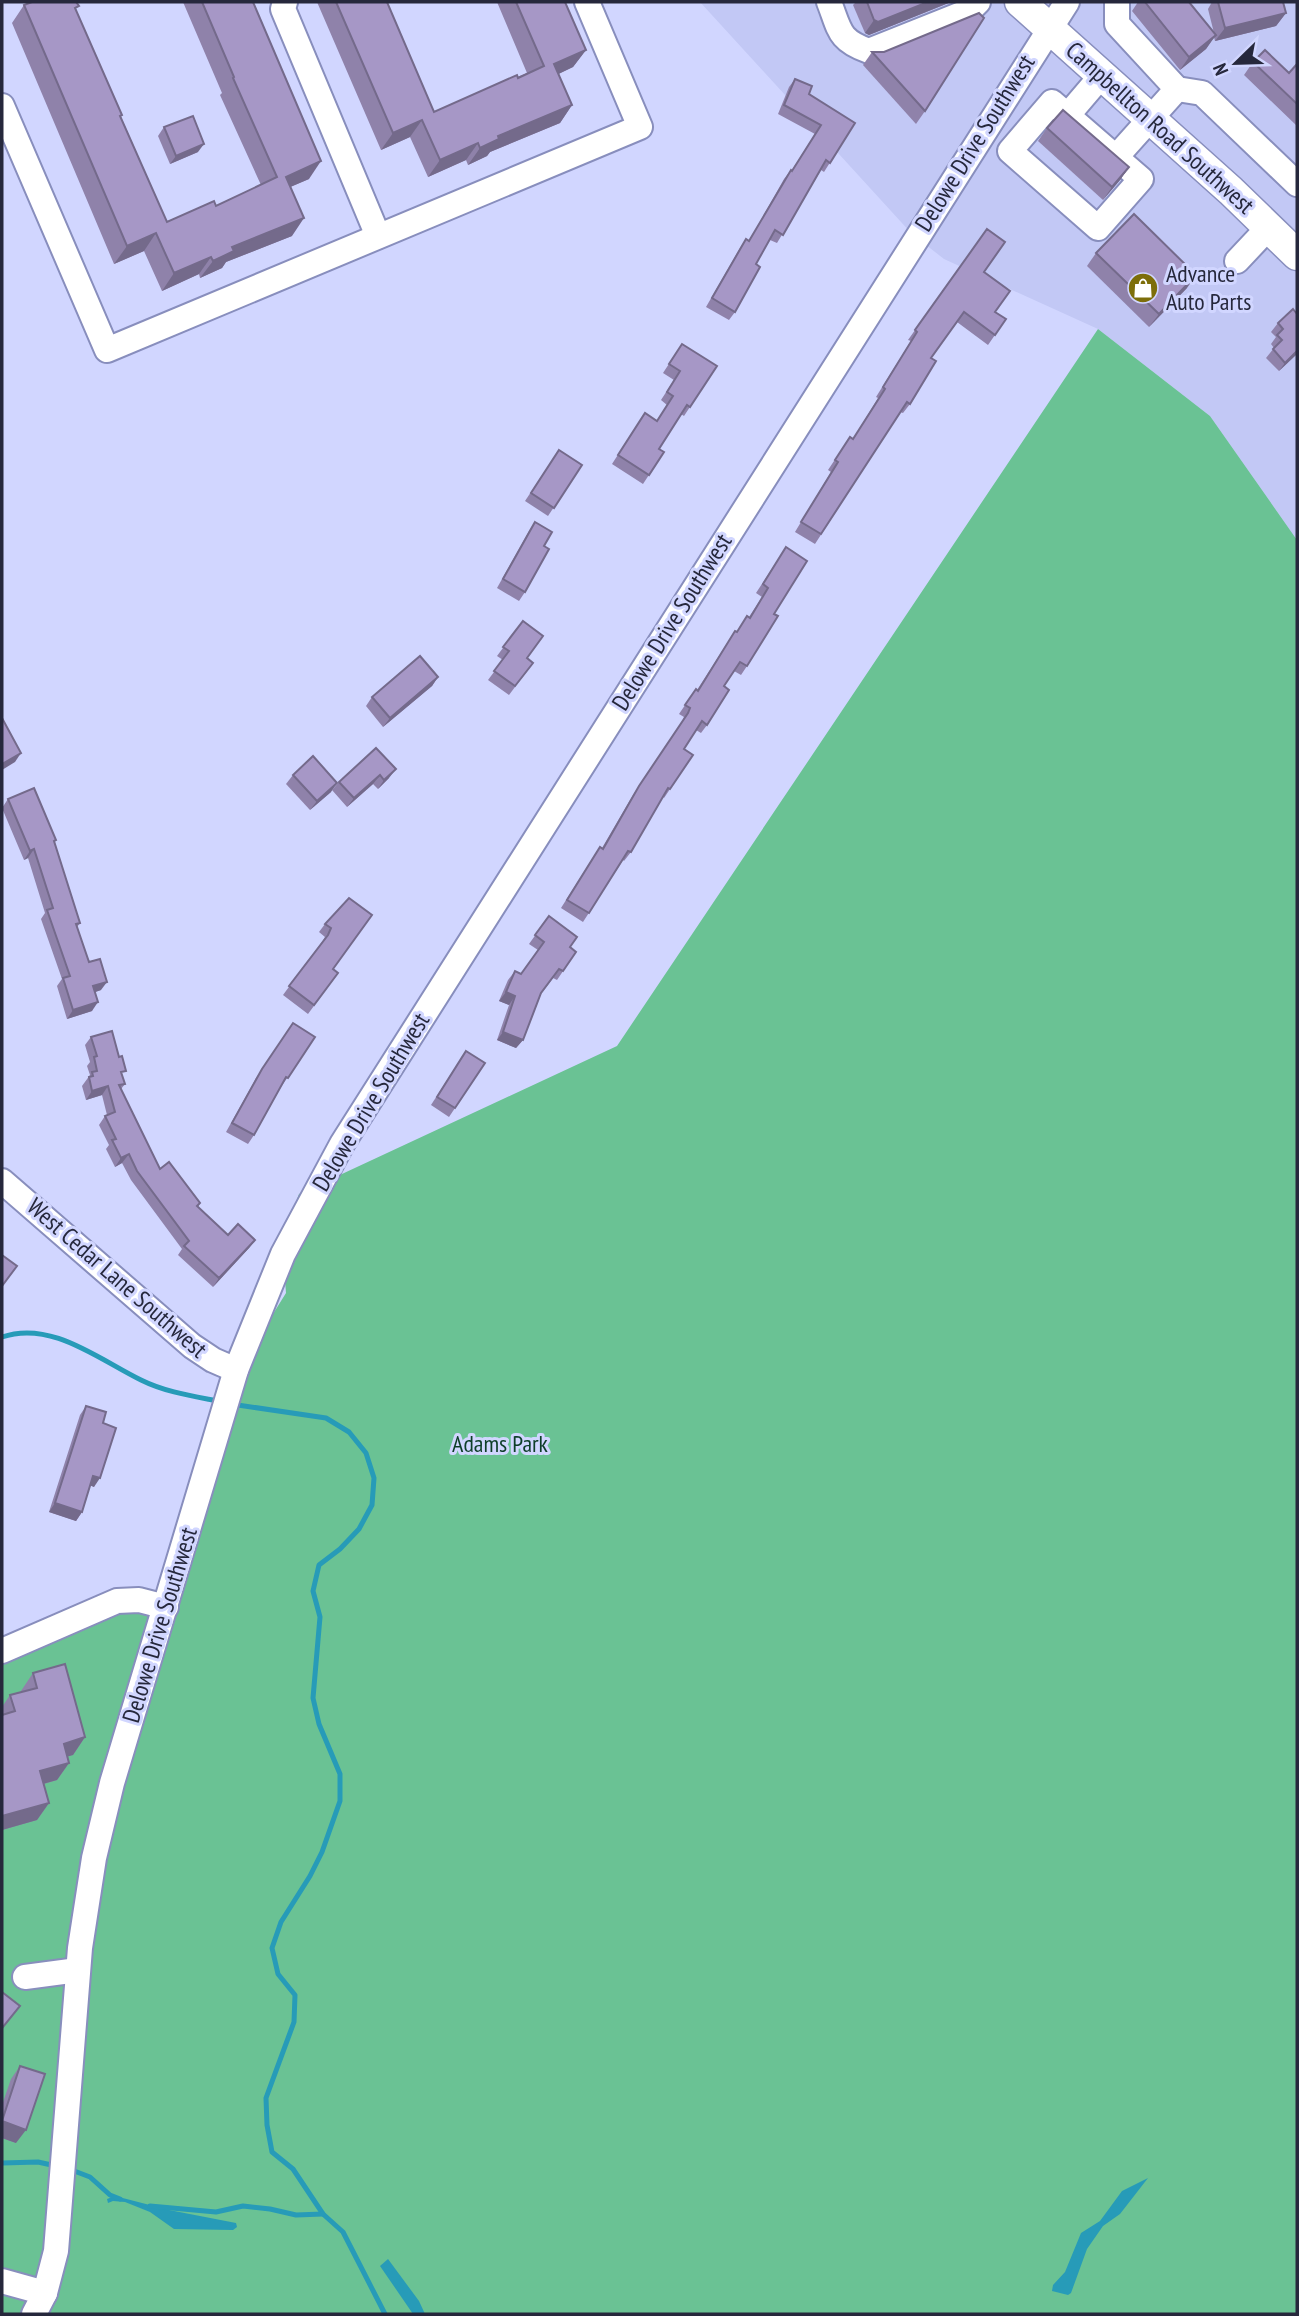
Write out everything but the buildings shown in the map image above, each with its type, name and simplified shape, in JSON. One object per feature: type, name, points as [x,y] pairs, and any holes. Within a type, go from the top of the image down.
[{"type":"main road","name":"Campbellton Road Southwest","points":[[1020,2],[1288,242]]},
{"type":"street","points":[[285,2],[283,9],[378,236]]},
{"type":"street","points":[[2,106],[107,350],[640,127],[587,2]]},
{"type":"street","points":[[829,2],[841,32],[851,44],[869,51],[970,10],[978,2]]},
{"type":"street","name":"Delowe Drive Southwest","points":[[40,2304],[56,2251],[78,1970],[94,1858],[112,1783],[236,1370],[283,1254],[342,1144],[1067,2]]},
{"type":"street","points":[[1117,2],[1117,24],[1177,89],[1202,93],[1297,184]]},
{"type":"street","points":[[1067,116],[1102,75]]},
{"type":"street","points":[[1116,157],[1177,89]]},
{"type":"street","points":[[1052,102],[1116,157],[1141,179],[1098,228],[1010,151],[1052,102]]},
{"type":"street","points":[[1237,261],[1288,242]]},
{"type":"street","name":"West Cedar Lane Southwest","points":[[2,1181],[192,1346],[213,1360],[236,1370]]},
{"type":"street","points":[[2,1651],[117,1601],[139,1600],[166,1607]]},
{"type":"street","points":[[25,1977],[78,1970]]},
{"type":"street","points":[[2,2281],[40,2304]]},
{"type":"shaded area","points":[[700,2],[1297,2],[1297,540],[1210,416],[1098,329],[944,259],[912,234]]},
{"type":"shaded area","points":[[1148,2178],[1120,2214],[1103,2226],[1087,2249],[1071,2293],[1068,2295],[1052,2291],[1053,2285],[1065,2272],[1081,2233],[1100,2221],[1122,2191]]},
{"type":"shaded area","points":[[115,2196],[236,2223],[237,2227],[233,2230],[174,2229],[150,2212],[125,2202],[108,2203],[107,2199]]},
{"type":"shaded area","points":[[388,2259],[419,2301],[425,2314],[413,2314],[380,2266]]},
{"type":"green space","name":"Adams Park","points":[[1098,329],[1210,416],[1297,540],[1297,2314],[2,2314],[2,1650],[106,1607],[163,1601],[224,1393],[286,1293],[282,1240],[299,1194],[617,1046]]},
{"type":"waterway","points":[[2,1337],[20,1333],[56,1338],[74,1344],[160,1388],[218,1401]]},
{"type":"waterway","points":[[231,1404],[326,1418],[349,1432],[366,1453],[374,1478],[372,1505],[359,1529],[340,1549],[319,1565],[313,1591],[320,1617],[313,1698],[319,1724],[340,1774],[340,1801],[322,1852],[281,1922],[272,1948],[278,1974],[295,1995],[294,2022],[266,2098],[272,2152],[293,2169],[323,2214],[343,2232],[385,2314]]},
{"type":"waterway","points":[[2,2163],[38,2162],[56,2166]]},
{"type":"waterway","points":[[69,2169],[90,2177],[110,2195],[120,2199]]},
{"type":"waterway","points":[[150,2206],[216,2212],[243,2206],[296,2215],[323,2214]]},
{"type":"place","name":"Advance Auto Parts","points":[[1143,288]]}]
